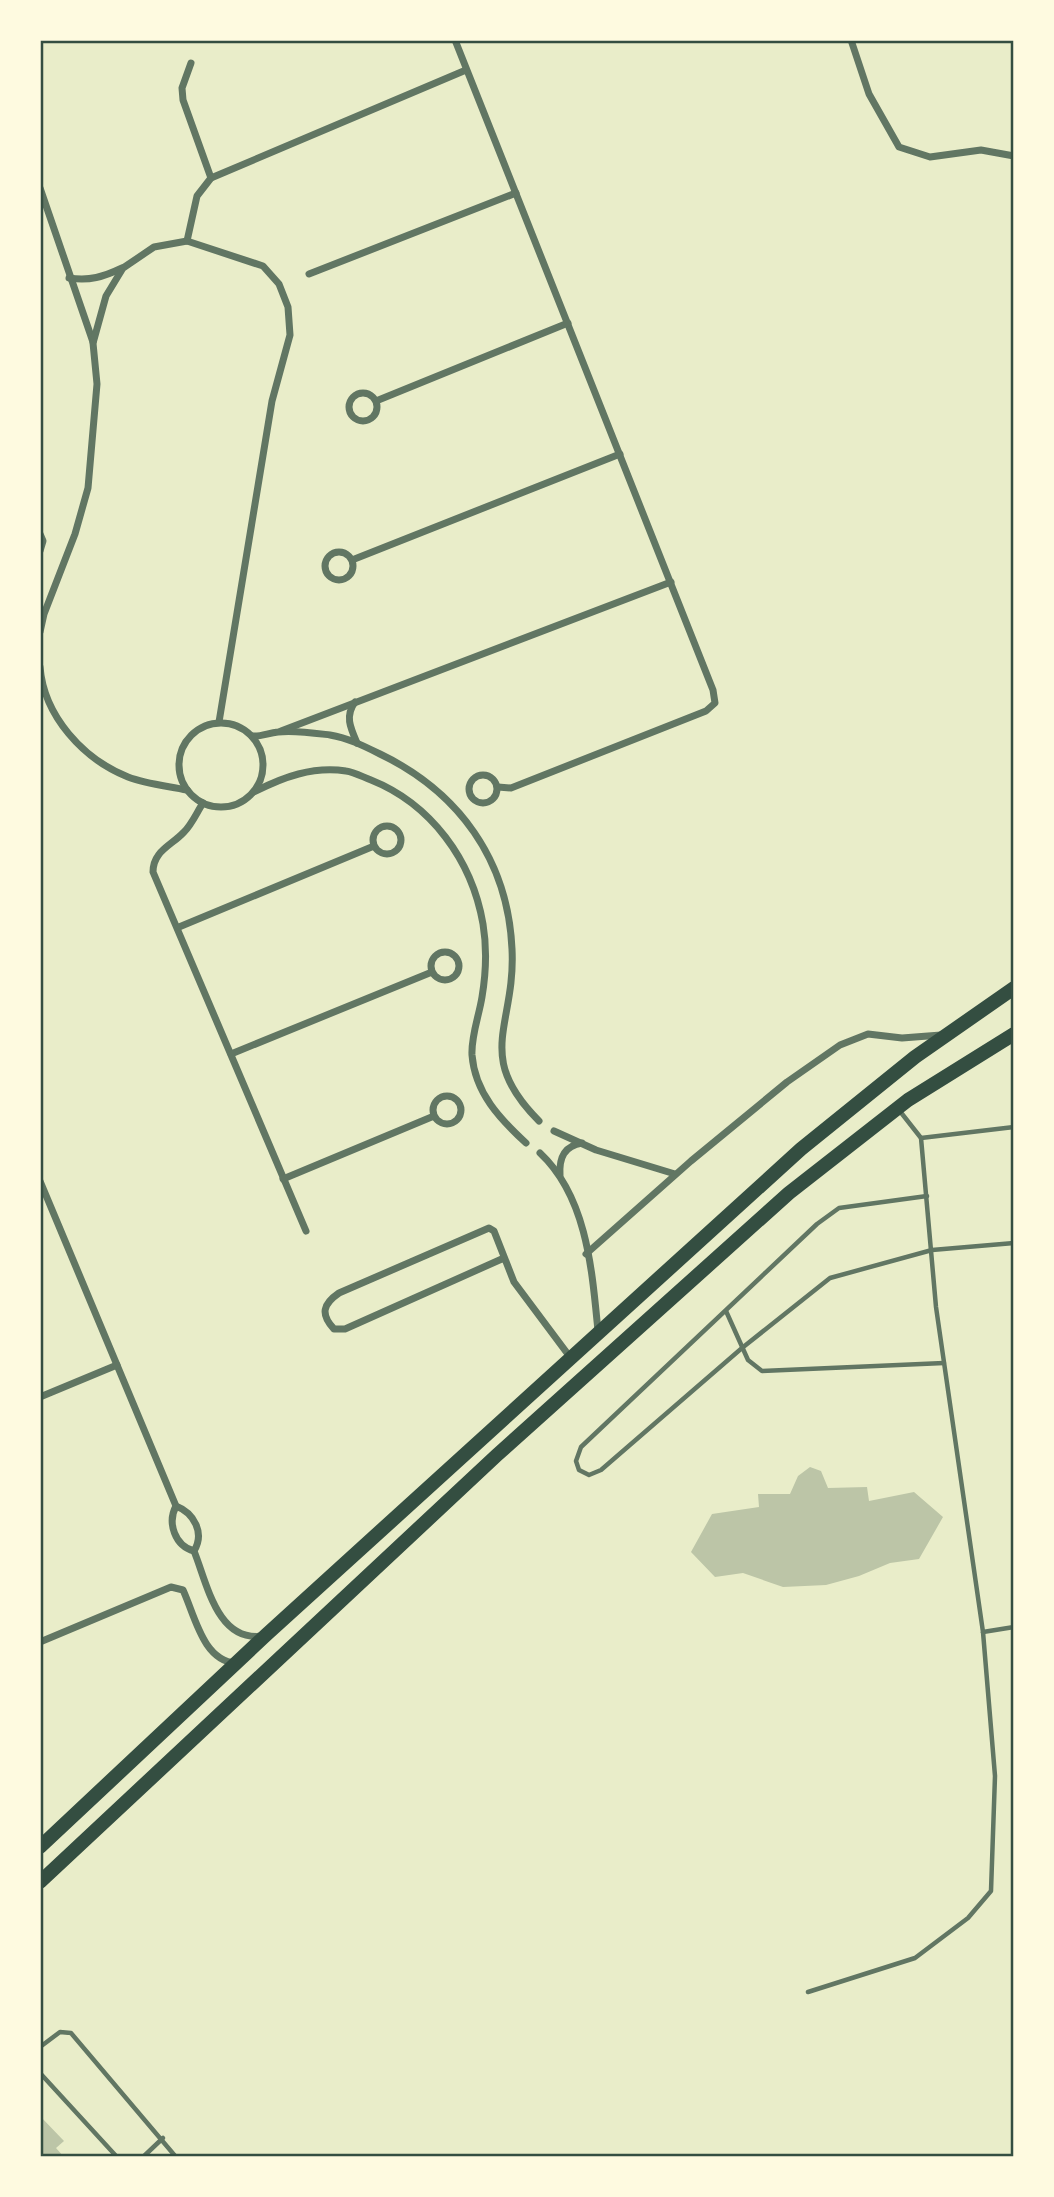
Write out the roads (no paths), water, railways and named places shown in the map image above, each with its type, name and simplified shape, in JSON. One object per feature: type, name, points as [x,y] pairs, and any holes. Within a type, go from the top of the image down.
[{"type":"main road","points":[[40,1847],[266,1635],[801,1149],[947,1033],[1014,988]]},
{"type":"main road","points":[[40,1882],[497,1455],[789,1193],[898,1108],[1014,1034]]},
{"type":"street","points":[[455,40],[671,582],[713,690],[715,703],[706,711],[511,788],[498,787],[487,775],[472,779],[469,787],[475,801],[483,804],[491,801],[498,787]]},
{"type":"street","points":[[851,40],[869,94],[899,147],[930,157],[981,150],[1014,156]]},
{"type":"street","points":[[191,63],[182,88],[183,100],[211,178]]},
{"type":"street","points":[[187,241],[197,196],[211,178],[466,70]]},
{"type":"street","points":[[40,188],[93,343],[97,384],[88,488],[75,534],[44,614],[40,632]]},
{"type":"street","points":[[309,274],[516,193]]},
{"type":"street","points":[[69,278],[95,279],[123,268],[154,247],[187,241],[263,266],[279,284],[288,307],[290,335],[272,401],[219,722]]},
{"type":"street","points":[[93,343],[106,296],[123,268]]},
{"type":"street","points":[[376,401],[568,323]]},
{"type":"street","points":[[355,395],[371,395],[376,401],[374,417],[359,421],[352,416],[349,409],[355,395]]},
{"type":"street","points":[[352,559],[620,454]]},
{"type":"street","points":[[40,534],[43,541],[40,551]]},
{"type":"street","points":[[347,553],[352,559],[350,575],[335,579],[328,575],[326,560],[331,554],[347,553]]},
{"type":"street","points":[[278,732],[671,582]]},
{"type":"street","points":[[40,667],[41,680],[54,712],[69,736],[103,765],[130,778],[187,790],[211,807],[230,806],[283,777],[315,771],[347,771],[390,787],[432,820],[455,849],[476,898],[483,924],[486,965],[472,1055],[491,1107],[526,1143]]},
{"type":"street","points":[[356,701],[349,710],[349,723],[357,743]]},
{"type":"street","points":[[187,790],[178,765],[181,751],[188,738],[199,728],[219,722],[234,724],[252,736],[262,754],[264,764],[261,779],[254,792]]},
{"type":"street","points":[[252,736],[278,732],[333,736],[357,743],[393,760],[436,788],[467,818],[488,855],[504,900],[512,949],[509,1006],[500,1044],[502,1066],[511,1088],[539,1121]]},
{"type":"street","points":[[203,803],[185,831],[159,852],[153,861],[153,872],[179,927],[306,1231]]},
{"type":"street","points":[[389,826],[398,830],[402,839],[400,849],[391,855],[381,854],[374,846],[373,836],[379,828],[389,826]]},
{"type":"street","points":[[179,927],[374,846]]},
{"type":"street","points":[[446,951],[455,955],[460,964],[457,974],[449,980],[439,979],[432,972],[431,962],[437,953],[446,951]]},
{"type":"street","points":[[232,1054],[432,972]]},
{"type":"street","points":[[586,1254],[675,1174],[788,1082],[840,1045],[868,1034],[902,1038],[947,1033]]},
{"type":"street","points":[[449,1096],[458,1100],[462,1109],[459,1119],[451,1124],[441,1124],[434,1116],[433,1106],[439,1098],[449,1096]]},
{"type":"street","points":[[283,1179],[434,1116]]},
{"type":"street","points":[[554,1131],[675,1174]]},
{"type":"street","points":[[560,1175],[563,1154],[575,1144],[583,1143]]},
{"type":"street","points":[[540,1153],[560,1175],[578,1215],[598,1331]]},
{"type":"street","points":[[40,1181],[176,1506],[194,1520],[199,1540],[194,1551]]},
{"type":"street","points":[[504,1258],[345,1329],[334,1329],[326,1320],[324,1310],[328,1301],[339,1293],[483,1228],[494,1231],[514,1282],[570,1357]]},
{"type":"street","points":[[40,1397],[117,1365]]},
{"type":"street","points":[[176,1506],[171,1521],[173,1529],[184,1546],[194,1551],[226,1623],[241,1634],[266,1635]]},
{"type":"street","points":[[40,1642],[171,1587],[178,1587],[183,1590],[209,1651],[221,1660],[236,1663]]},
{"type":"lane","points":[[808,1992],[915,1958],[968,1918],[990,1891],[995,1776],[983,1632],[944,1363],[921,1138],[898,1108]]},
{"type":"lane","points":[[921,1138],[1014,1126]]},
{"type":"lane","points":[[927,1196],[839,1208],[817,1224],[581,1447],[576,1461],[579,1470],[589,1475],[601,1470],[742,1348],[830,1278],[932,1250],[1014,1243]]},
{"type":"lane","points":[[726,1311],[748,1360],[762,1371],[944,1363]]},
{"type":"lane","points":[[983,1632],[1014,1627]]},
{"type":"lane","points":[[40,2047],[60,2032],[71,2033],[163,2138],[176,2157]]},
{"type":"lane","points":[[40,2073],[117,2157]]},
{"type":"lane","points":[[143,2157],[163,2138]]}]
